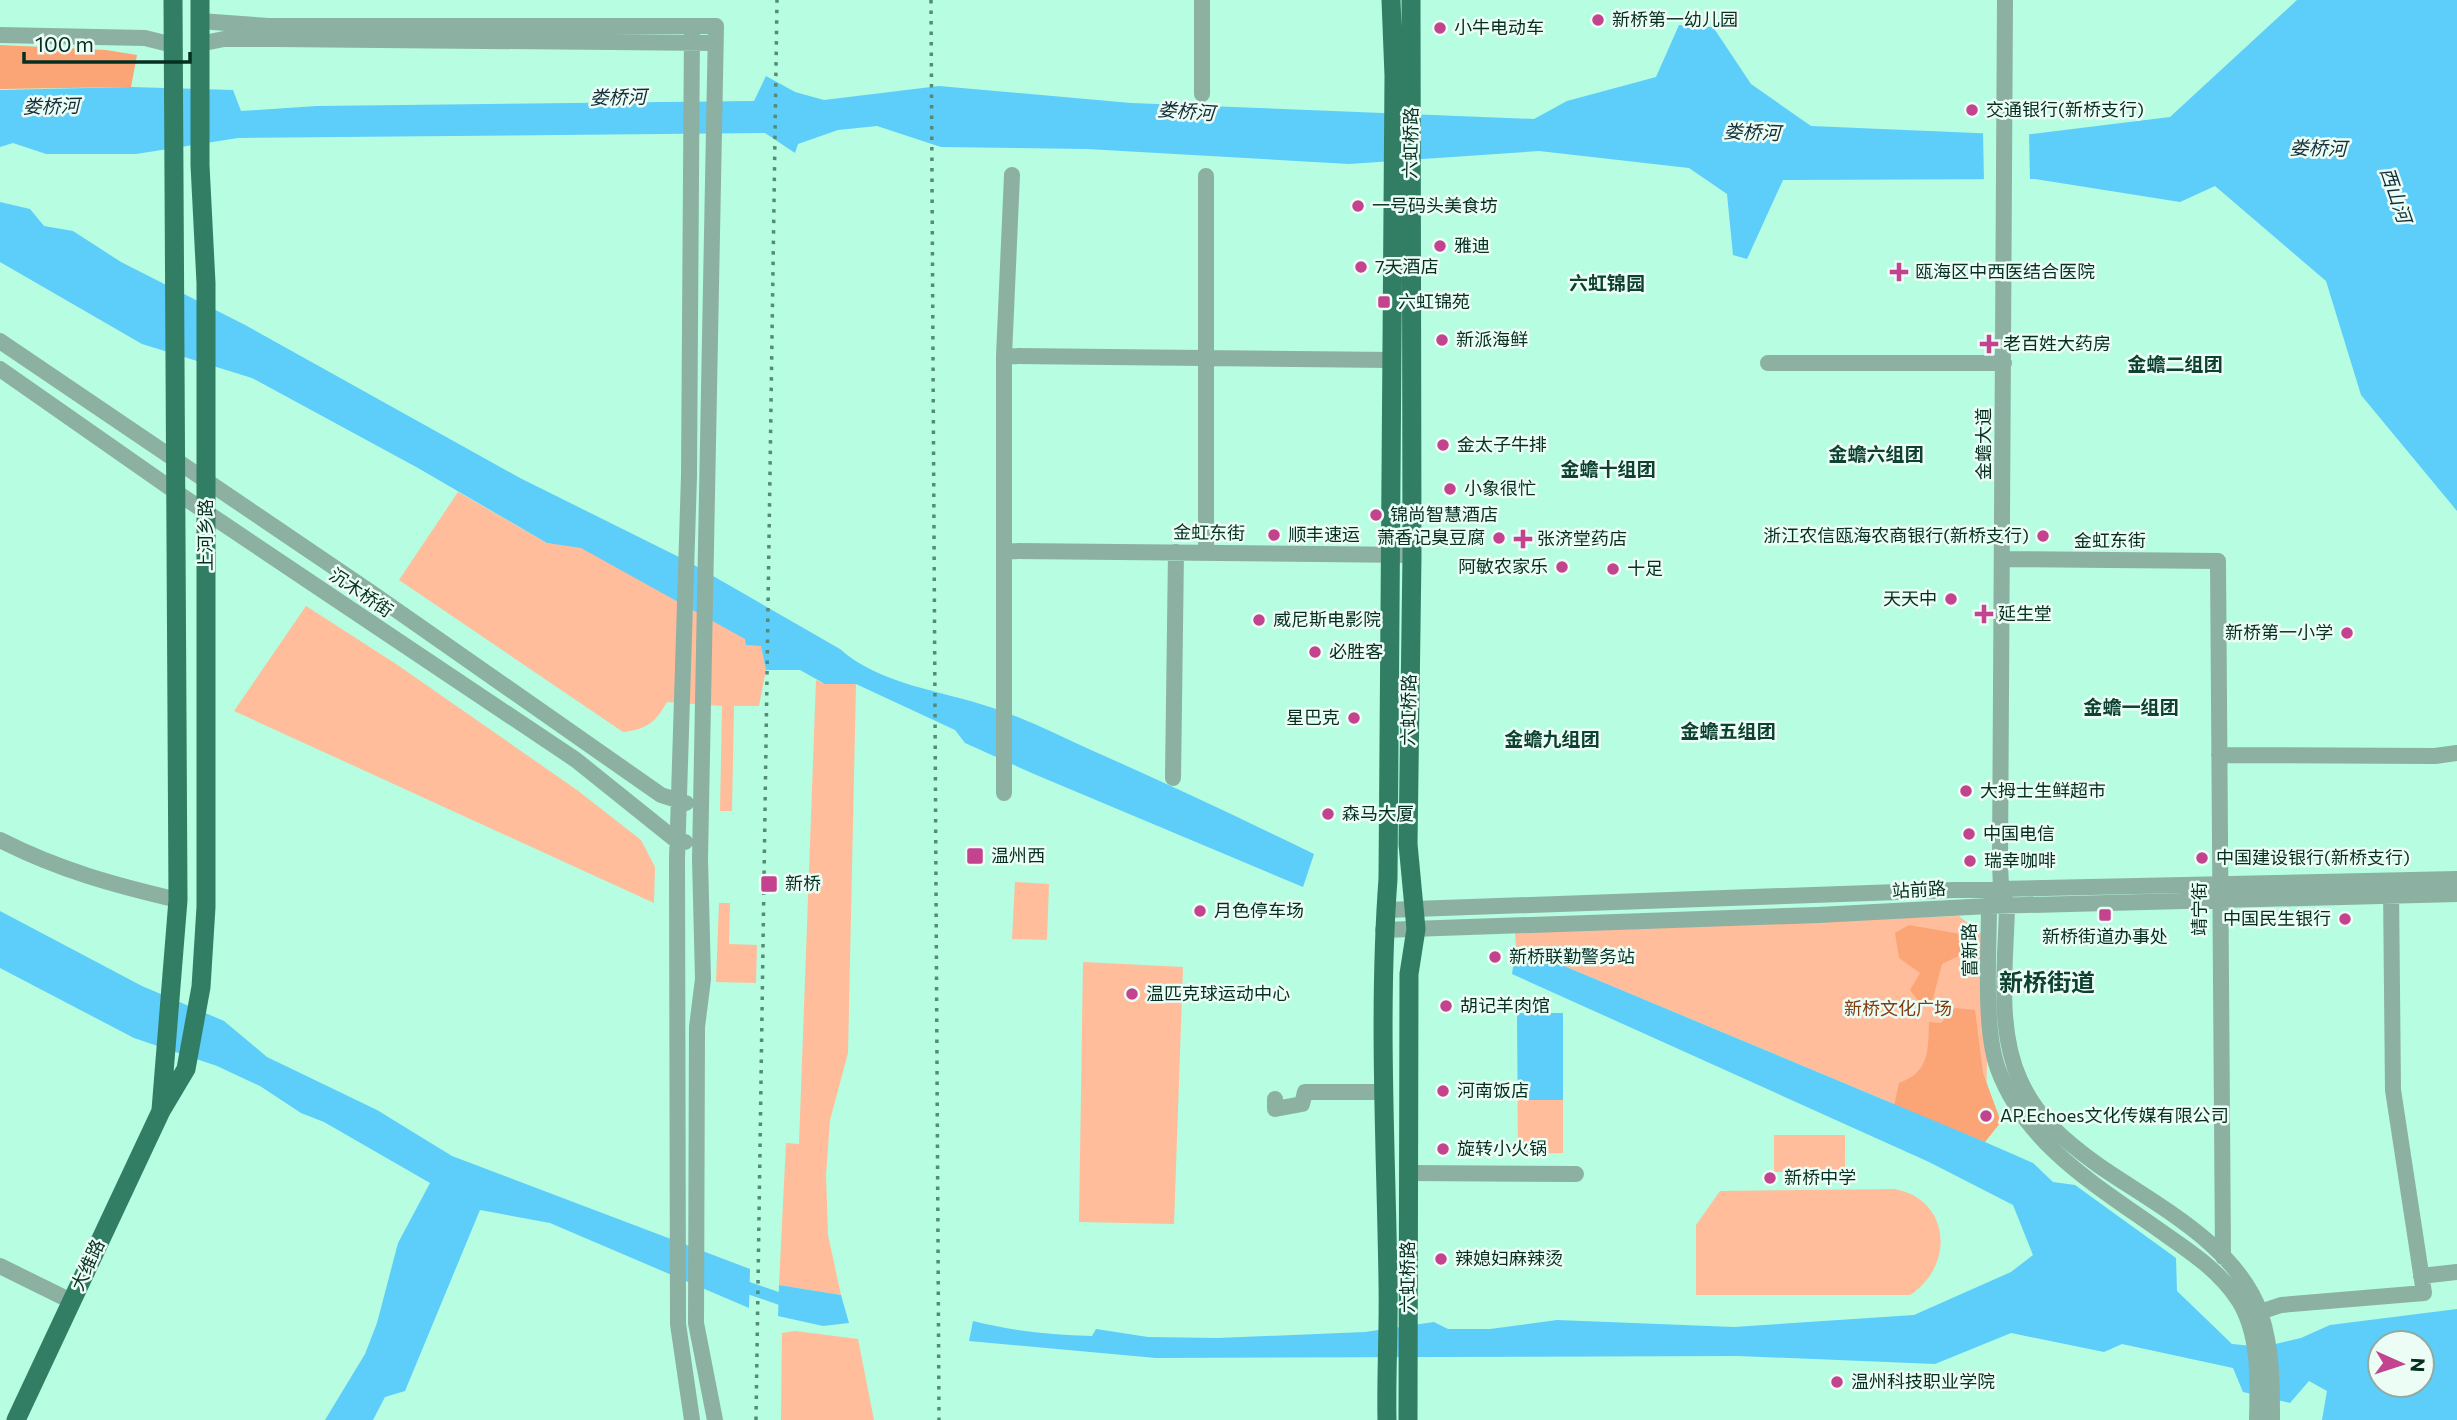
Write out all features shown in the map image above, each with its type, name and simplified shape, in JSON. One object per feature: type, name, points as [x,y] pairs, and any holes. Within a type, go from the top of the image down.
[{"type":"main road","name":"上河乡路","points":[[162,1065],[174,977],[178,900],[173,0]]},
{"type":"main road","name":"上河乡路","points":[[186,1069],[201,987],[206,907],[206,283],[200,165],[200,0]]},
{"type":"main road","name":"六虹桥路","points":[[1391,0],[1403,76]]},
{"type":"main road","name":"六虹桥路","points":[[1387,1420],[1383,1092],[1392,360],[1401,197],[1403,76],[1411,0]]},
{"type":"main road","name":"六虹桥路","points":[[1401,197],[1412,555],[1408,844],[1415,920],[1409,974],[1408,1420]]},
{"type":"main road","name":"大维路","points":[[161,1111],[162,1065]]},
{"type":"main road","name":"大维路","points":[[16,1420],[161,1111],[186,1069]]},
{"type":"street","points":[[1202,0],[1202,94]]},
{"type":"street","name":"金蟾大道","points":[[2001,889],[2005,0]]},
{"type":"street","points":[[200,21],[268,26],[691,35]]},
{"type":"street","points":[[199,44],[224,39],[691,35],[716,26],[701,842],[704,979],[696,1027],[696,1323],[715,1420]]},
{"type":"street","points":[[691,35],[693,171],[690,421],[677,841],[678,1324],[692,1420]]},
{"type":"street","points":[[0,36],[145,38],[173,45]]},
{"type":"street","points":[[1004,793],[1004,356],[1012,175]]},
{"type":"street","points":[[1206,176],[1206,552]]},
{"type":"street","name":"沉木桥街","points":[[0,341],[176,459],[660,795],[678,802],[702,804]]},
{"type":"street","points":[[1004,356],[1392,360]]},
{"type":"street","points":[[1768,363],[2004,363]]},
{"type":"street","name":"沉木桥街","points":[[0,369],[176,492],[576,760],[677,841]]},
{"type":"street","name":"金虹东街","points":[[1005,551],[1412,555]]},
{"type":"street","points":[[1173,778],[1176,552]]},
{"type":"street","name":"金虹东街","points":[[2002,559],[2218,561]]},
{"type":"street","name":"靖宁街","points":[[2218,561],[2223,1257]]},
{"type":"street","points":[[2219,755],[2435,756],[2457,753]]},
{"type":"street","points":[[0,840],[36,858],[102,883],[178,900]]},
{"type":"street","points":[[677,841],[701,842]]},
{"type":"street","name":"站前路","points":[[2391,889],[2457,879]]},
{"type":"street","name":"站前路","points":[[1415,920],[2001,889],[2219,893]]},
{"type":"street","name":"富新路","points":[[2001,889],[1989,906],[1991,1035],[1997,1067],[2012,1101],[2043,1142],[2071,1166],[2212,1268],[2239,1302],[2261,1342]]},
{"type":"street","name":"富新路","points":[[2001,889],[2007,906],[2007,1036],[2019,1080],[2042,1118],[2073,1147],[2223,1257],[2244,1283],[2260,1312],[2261,1342],[2272,1420]]},
{"type":"street","points":[[2260,1312],[2281,1305],[2424,1293],[2393,1090],[2391,889]]},
{"type":"street","name":"站前路","points":[[1384,920],[1818,915],[2219,893],[2391,889],[2457,894]]},
{"type":"street","points":[[1275,1100],[1275,1109],[1302,1104],[1305,1091],[1383,1092]]},
{"type":"street","points":[[1408,1173],[1577,1174]]},
{"type":"street","points":[[0,1266],[71,1301]]},
{"type":"street","points":[[2421,1276],[2457,1272]]},
{"type":"street","name":"富新路","points":[[2257,1420],[2265,1378]]},
{"type":"green space","points":[[458,492],[547,543],[581,547],[761,646],[766,670],[759,706],[734,706],[732,811],[720,811],[722,706],[667,702],[650,724],[623,732],[399,580]]},
{"type":"green space","points":[[306,606],[396,664],[577,790],[641,840],[655,867],[654,903],[234,711]]},
{"type":"green space","points":[[816,680],[826,684],[856,684],[848,1053],[830,1120],[826,1175],[828,1235],[841,1295],[779,1285],[786,1143],[799,1144]]},
{"type":"green space","points":[[1015,882],[1049,884],[1047,940],[1012,939]]},
{"type":"green space","points":[[719,903],[730,903],[729,944],[757,945],[756,983],[716,982]]},
{"type":"green space","name":"新桥文化广场","points":[[1959,916],[1990,941],[1985,1142],[1516,946],[1515,932]]},
{"type":"green space","points":[[1083,962],[1183,967],[1174,1224],[1079,1222]]},
{"type":"green space","points":[[1517,1013],[1563,1013],[1563,1153],[1518,1154]]},
{"type":"green space","points":[[1774,1135],[1845,1135],[1845,1172],[1774,1172]]},
{"type":"green space","points":[[1894,1189],[1913,1195],[1927,1206],[1936,1219],[1940,1235],[1940,1251],[1935,1268],[1925,1283],[1910,1295],[1696,1295],[1696,1225],[1720,1191]]},
{"type":"green space","points":[[795,1331],[858,1339],[874,1420],[781,1420],[782,1333]]},
{"type":"shaded area","points":[[0,45],[106,50],[137,55],[131,87],[0,89]]},
{"type":"shaded area","points":[[1909,925],[1966,935],[1973,949],[1942,964],[1932,1002],[1922,1006],[1910,990],[1920,973],[1899,958],[1895,933]]},
{"type":"shaded area","points":[[1955,1008],[1975,1010],[1983,1073],[2001,1122],[1985,1142],[1894,1106],[1899,1083],[1917,1073],[1925,1059],[1929,1022],[1941,1023]]},
{"type":"water","points":[[2297,0],[2457,0],[2457,511],[2361,395],[2326,281],[2215,186],[2180,202],[2035,179],[1783,180],[1747,259],[1733,255],[1727,194],[1689,168],[1539,151],[1349,164],[1087,149],[941,147],[877,126],[838,130],[798,144],[795,153],[765,133],[238,138],[136,154],[46,154],[13,143],[0,147],[0,90],[131,87],[233,90],[241,111],[317,106],[754,101],[766,76],[795,92],[824,100],[939,86],[1131,103],[1534,119],[1567,101],[1656,77],[1679,25],[1713,27],[1751,84],[1811,126],[2023,135],[2170,117]]},
{"type":"water","points":[[0,202],[30,209],[44,226],[73,231],[121,262],[247,326],[520,478],[687,561],[874,671],[913,686],[1018,717],[1314,854],[1303,887],[965,743],[955,730],[856,684],[825,684],[800,670],[766,670],[761,646],[746,645],[745,639],[581,548],[547,543],[418,468],[252,378],[142,344],[0,262]]},
{"type":"water","points":[[0,911],[142,986],[224,1021],[267,1057],[377,1110],[452,1156],[750,1269],[749,1308],[550,1223],[480,1210],[405,1391],[385,1397],[373,1420],[325,1420],[365,1354],[377,1323],[398,1243],[430,1183],[324,1122],[301,1113],[260,1086],[217,1066],[134,1038],[0,968]]},
{"type":"water","points":[[1516,946],[2033,1163],[2053,1182],[2075,1185],[2176,1258],[2177,1291],[2232,1344],[2263,1347],[2301,1338],[2330,1325],[2457,1309],[2457,1420],[2322,1420],[2327,1391],[2309,1381],[2290,1403],[2243,1392],[2233,1368],[2122,1344],[2104,1352],[2011,1333],[1935,1364],[1738,1356],[1156,1358],[969,1341],[973,1321],[1061,1335],[1092,1336],[1096,1329],[1148,1337],[1218,1338],[1365,1332],[1434,1322],[1448,1329],[1490,1329],[1557,1320],[1734,1327],[1914,1315],[2011,1272],[2033,1255],[2013,1205],[1929,1162],[1512,974]]},
{"type":"water","points":[[1517,1013],[1563,1013],[1563,1100],[1518,1100]]},
{"type":"water","points":[[779,1285],[841,1295],[849,1323],[823,1326],[778,1316]]},
{"type":"pier","points":[[1983,131],[2029,131],[2030,182],[1984,183]]},
{"type":"waterway","points":[[737,1284],[792,1303]]},
{"type":"railway","points":[[756,1420],[777,0]]},
{"type":"railway","points":[[931,0],[939,1420]]},
{"type":"place","name":"新桥第一幼儿园","points":[[1598,20]]},
{"type":"place","name":"小牛电动车","points":[[1440,28]]},
{"type":"place","name":"交通银行(新桥支行)","points":[[1972,110]]},
{"type":"place","name":"一号码头美食坊","points":[[1358,206]]},
{"type":"place","name":"雅迪","points":[[1440,246]]},
{"type":"place","name":"7天酒店","points":[[1361,267]]},
{"type":"place","name":"瓯海区中西医结合医院","points":[[1899,272]]},
{"type":"place","name":"六虹锦苑","points":[[1384,302]]},
{"type":"place","name":"新派海鲜","points":[[1442,340]]},
{"type":"place","name":"老百姓大药房","points":[[1989,344]]},
{"type":"place","name":"金太子牛排","points":[[1443,445]]},
{"type":"place","name":"小象很忙","points":[[1450,489]]},
{"type":"place","name":"锦尚智慧酒店","points":[[1376,515]]},
{"type":"place","name":"顺丰速运","points":[[1274,535]]},
{"type":"place","name":"浙江农信瓯海农商银行(新桥支行)","points":[[2043,536]]},
{"type":"place","name":"萧香记臭豆腐","points":[[1499,538]]},
{"type":"place","name":"张济堂药店","points":[[1523,539]]},
{"type":"place","name":"阿敏农家乐","points":[[1562,567]]},
{"type":"place","name":"十足","points":[[1613,569]]},
{"type":"place","name":"天天中","points":[[1951,599]]},
{"type":"place","name":"延生堂","points":[[1984,614]]},
{"type":"place","name":"威尼斯电影院","points":[[1259,620]]},
{"type":"place","name":"新桥第一小学","points":[[2347,633]]},
{"type":"place","name":"必胜客","points":[[1315,652]]},
{"type":"place","name":"星巴克","points":[[1354,718]]},
{"type":"place","name":"大拇士生鲜超市","points":[[1966,791]]},
{"type":"place","name":"森马大厦","points":[[1328,814]]},
{"type":"place","name":"中国电信","points":[[1969,834]]},
{"type":"place","name":"温州西","points":[[975,856]]},
{"type":"place","name":"中国建设银行(新桥支行)","points":[[2202,858]]},
{"type":"place","name":"瑞幸咖啡","points":[[1970,861]]},
{"type":"place","name":"新桥","points":[[769,884]]},
{"type":"place","name":"月色停车场","points":[[1200,911]]},
{"type":"place","name":"新桥街道办事处","points":[[2105,915]]},
{"type":"place","name":"中国民生银行","points":[[2345,919]]},
{"type":"place","name":"新桥联勤警务站","points":[[1495,957]]},
{"type":"place","name":"温匹克球运动中心","points":[[1132,994]]},
{"type":"place","name":"胡记羊肉馆","points":[[1446,1006]]},
{"type":"place","name":"河南饭店","points":[[1443,1091]]},
{"type":"place","name":"AP.Echoes文化传媒有限公司","points":[[1986,1116]]},
{"type":"place","name":"旋转小火锅","points":[[1443,1149]]},
{"type":"place","name":"新桥中学","points":[[1770,1178]]},
{"type":"place","name":"辣媳妇麻辣烫","points":[[1441,1259]]},
{"type":"place","name":"温州科技职业学院","points":[[1837,1382]]},
{"type":"district","name":"六虹锦园","points":[[1607,283]]},
{"type":"district","name":"金蟾二组团","points":[[2175,364]]},
{"type":"district","name":"金蟾六组团","points":[[1876,454]]},
{"type":"district","name":"金蟾十组团","points":[[1608,469]]},
{"type":"district","name":"金蟾一组团","points":[[2131,707]]},
{"type":"district","name":"金蟾五组团","points":[[1728,731]]},
{"type":"district","name":"金蟾九组团","points":[[1552,739]]},
{"type":"district","name":"新桥街道","points":[[2047,983]]},
{"type":"water label","name":"娄桥河","points":[[618,97]]},
{"type":"water label","name":"娄桥河","points":[[51,106]]},
{"type":"water label","name":"娄桥河","points":[[1186,111]]},
{"type":"water label","name":"娄桥河","points":[[1752,132]]},
{"type":"water label","name":"娄桥河","points":[[2318,148]]},
{"type":"water label","name":"西山河","points":[[2396,195]]}]
